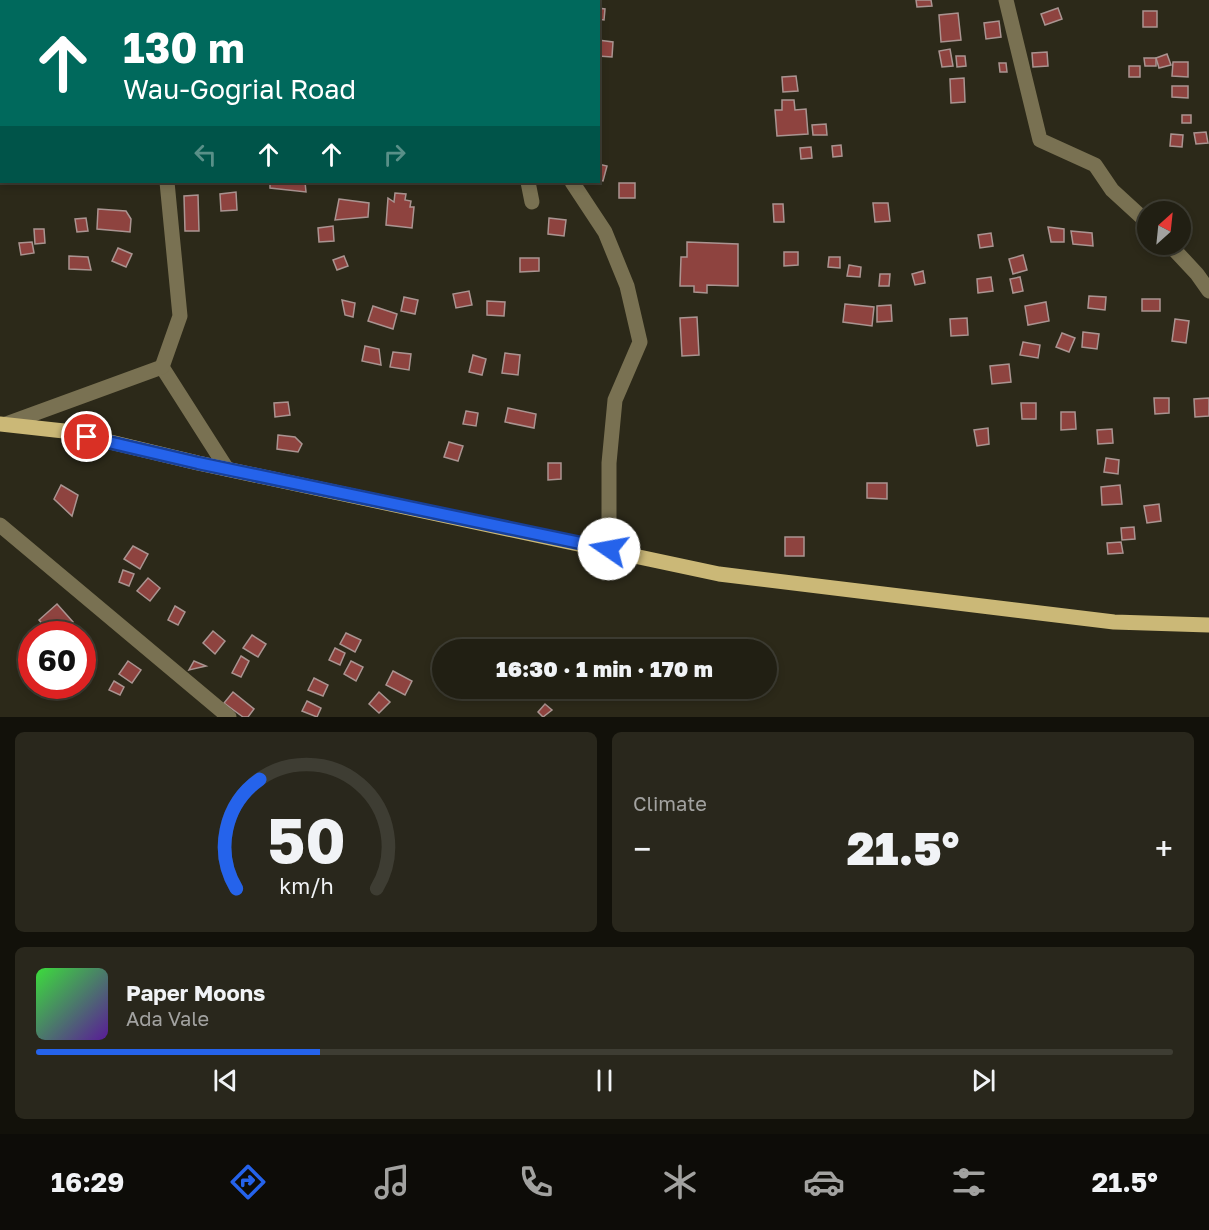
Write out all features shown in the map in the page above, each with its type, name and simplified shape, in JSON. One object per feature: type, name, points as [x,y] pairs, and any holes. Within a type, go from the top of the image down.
[{"type":"main road","points":[[3,424],[64,431],[198,463],[719,574],[1114,622],[1209,625]]},
{"type":"street","points":[[1006,0],[1040,140],[1095,165],[1112,190],[1137,213]]},
{"type":"street","points":[[162,367],[180,316],[167,183]]},
{"type":"street","points":[[528,183],[532,202]]},
{"type":"street","points":[[573,183],[605,232],[627,286],[640,342],[615,400],[609,463],[609,549]]},
{"type":"street","points":[[1179,255],[1209,291]]},
{"type":"street","points":[[3,424],[162,367]]},
{"type":"street","points":[[162,367],[227,469]]},
{"type":"street","points":[[0,525],[229,717]]},
{"type":"building","points":[[916,0],[931,0],[932,6],[917,7]]},
{"type":"building","points":[[600,8],[605,9],[604,20],[600,19]]},
{"type":"building","points":[[1058,8],[1062,19],[1045,25],[1041,14]]},
{"type":"building","points":[[1143,11],[1157,11],[1157,27],[1143,27]]},
{"type":"building","points":[[958,13],[961,40],[941,42],[939,15]]},
{"type":"building","points":[[999,21],[1001,37],[986,39],[984,23]]},
{"type":"building","points":[[600,40],[613,42],[612,57],[600,56]]},
{"type":"building","points":[[950,49],[953,66],[942,67],[939,51]]},
{"type":"building","points":[[1047,52],[1048,66],[1033,67],[1032,53]]},
{"type":"building","points":[[1167,54],[1171,65],[1159,68],[1156,58]]},
{"type":"building","points":[[956,56],[965,56],[966,66],[957,67]]},
{"type":"building","points":[[1144,58],[1156,58],[1156,66],[1145,66]]},
{"type":"building","points":[[1173,62],[1188,62],[1188,77],[1172,76]]},
{"type":"building","points":[[999,63],[1006,63],[1007,72],[1000,72]]},
{"type":"building","points":[[1129,66],[1140,66],[1140,77],[1129,77]]},
{"type":"building","points":[[796,76],[798,91],[783,92],[782,77]]},
{"type":"building","points":[[964,78],[965,102],[951,103],[950,79]]},
{"type":"building","points":[[1172,86],[1188,86],[1188,98],[1172,97]]},
{"type":"building","points":[[782,100],[794,100],[795,110],[806,109],[808,134],[777,136],[775,110],[782,110]]},
{"type":"building","points":[[1182,115],[1191,115],[1191,123],[1182,123]]},
{"type":"building","points":[[826,124],[827,135],[813,135],[812,125]]},
{"type":"building","points":[[1206,132],[1208,143],[1196,144],[1194,133]]},
{"type":"building","points":[[1171,134],[1183,135],[1182,147],[1170,146]]},
{"type":"building","points":[[841,145],[842,156],[833,157],[832,146]]},
{"type":"building","points":[[811,147],[812,158],[801,159],[800,148]]},
{"type":"building","points":[[600,164],[607,166],[603,181],[600,180]]},
{"type":"building","points":[[270,183],[305,183],[306,192],[270,188]]},
{"type":"building","points":[[619,183],[635,183],[635,198],[619,198]]},
{"type":"building","points":[[236,192],[237,210],[221,211],[220,194]]},
{"type":"building","points":[[395,193],[406,194],[405,200],[411,201],[410,207],[414,207],[412,228],[386,225],[388,198],[394,202]]},
{"type":"building","points":[[198,195],[199,231],[185,231],[184,196]]},
{"type":"building","points":[[339,199],[369,203],[368,217],[335,220]]},
{"type":"building","points":[[873,203],[888,203],[890,221],[875,222]]},
{"type":"building","points":[[773,204],[783,204],[784,222],[774,222]]},
{"type":"building","points":[[98,209],[126,211],[131,219],[130,232],[97,229]]},
{"type":"building","points":[[86,218],[88,231],[77,232],[75,219]]},
{"type":"building","points":[[549,218],[566,220],[564,236],[548,234]]},
{"type":"building","points":[[333,226],[334,241],[319,242],[318,228]]},
{"type":"building","points":[[1048,227],[1064,229],[1064,242],[1051,242]]},
{"type":"building","points":[[34,229],[44,229],[45,243],[35,244]]},
{"type":"building","points":[[1071,231],[1092,233],[1093,246],[1073,244]]},
{"type":"building","points":[[991,233],[993,246],[980,248],[978,235]]},
{"type":"building","points":[[32,242],[34,253],[21,255],[19,243]]},
{"type":"building","points":[[687,242],[738,244],[738,286],[707,285],[707,293],[694,292],[694,286],[680,286],[681,257],[687,257]]},
{"type":"building","points":[[118,248],[132,254],[126,267],[112,261]]},
{"type":"building","points":[[784,252],[798,252],[798,265],[784,266]]},
{"type":"building","points":[[1023,255],[1027,270],[1013,274],[1009,259]]},
{"type":"building","points":[[69,256],[88,257],[91,270],[69,269]]},
{"type":"building","points":[[344,256],[348,266],[337,270],[333,260]]},
{"type":"building","points":[[829,257],[840,257],[840,268],[828,267]]},
{"type":"building","points":[[520,258],[539,258],[539,271],[520,272]]},
{"type":"building","points":[[849,265],[861,267],[860,277],[847,276]]},
{"type":"building","points":[[923,271],[925,283],[915,285],[912,274]]},
{"type":"building","points":[[880,274],[890,274],[889,286],[879,286]]},
{"type":"building","points":[[991,277],[993,291],[978,293],[977,279]]},
{"type":"building","points":[[1020,277],[1023,291],[1013,293],[1010,279]]},
{"type":"building","points":[[469,291],[472,305],[456,308],[453,294]]},
{"type":"building","points":[[1089,296],[1106,297],[1105,310],[1088,308]]},
{"type":"building","points":[[404,297],[418,300],[415,314],[401,311]]},
{"type":"building","points":[[1142,299],[1160,299],[1160,311],[1142,311]]},
{"type":"building","points":[[342,300],[355,303],[353,317],[345,315]]},
{"type":"building","points":[[487,301],[505,302],[504,316],[487,315]]},
{"type":"building","points":[[1046,302],[1049,321],[1028,325],[1025,306]]},
{"type":"building","points":[[845,304],[874,307],[872,326],[843,322]]},
{"type":"building","points":[[891,305],[892,321],[877,322],[877,306]]},
{"type":"building","points":[[373,306],[397,314],[393,329],[368,321]]},
{"type":"building","points":[[697,317],[699,355],[682,356],[680,318]]},
{"type":"building","points":[[967,318],[968,335],[951,336],[950,319]]},
{"type":"building","points":[[1175,319],[1189,321],[1186,343],[1172,341]]},
{"type":"building","points":[[1083,332],[1099,334],[1097,349],[1082,347]]},
{"type":"building","points":[[1062,333],[1075,338],[1069,352],[1056,347]]},
{"type":"building","points":[[1023,342],[1040,345],[1038,358],[1020,355]]},
{"type":"building","points":[[365,346],[379,349],[381,365],[362,361]]},
{"type":"building","points":[[393,352],[411,354],[409,370],[390,367]]},
{"type":"building","points":[[505,353],[520,355],[518,375],[502,373]]},
{"type":"building","points":[[473,355],[486,359],[482,375],[469,372]]},
{"type":"building","points":[[1009,364],[1011,382],[992,384],[990,366]]},
{"type":"building","points":[[1154,398],[1169,398],[1169,413],[1155,414]]},
{"type":"building","points":[[1209,398],[1209,416],[1195,417],[1194,399]]},
{"type":"building","points":[[288,402],[290,415],[275,417],[274,403]]},
{"type":"building","points":[[1021,403],[1036,403],[1036,419],[1022,419]]},
{"type":"building","points":[[508,408],[536,414],[534,428],[505,422]]},
{"type":"building","points":[[466,411],[478,413],[476,426],[463,424]]},
{"type":"building","points":[[1061,412],[1075,412],[1076,429],[1061,430]]},
{"type":"building","points":[[988,428],[989,444],[977,446],[974,430]]},
{"type":"building","points":[[1112,429],[1113,443],[1098,444],[1097,430]]},
{"type":"building","points":[[278,435],[295,437],[302,444],[298,452],[277,449]]},
{"type":"building","points":[[449,442],[463,446],[458,461],[444,457]]},
{"type":"building","points":[[1106,458],[1119,460],[1118,474],[1104,472]]},
{"type":"building","points":[[548,463],[561,463],[561,479],[548,480]]},
{"type":"building","points":[[867,483],[887,483],[887,499],[867,498]]},
{"type":"building","points":[[61,485],[78,495],[72,516],[54,499]]},
{"type":"building","points":[[1120,485],[1122,504],[1102,505],[1101,487]]},
{"type":"building","points":[[1159,504],[1161,521],[1147,523],[1144,506]]},
{"type":"building","points":[[1134,527],[1135,539],[1122,540],[1121,528]]},
{"type":"building","points":[[785,537],[804,537],[804,556],[785,556]]},
{"type":"building","points":[[1121,542],[1123,553],[1108,554],[1107,543]]},
{"type":"building","points":[[133,546],[148,554],[140,569],[124,559]]},
{"type":"building","points":[[123,570],[134,574],[129,586],[119,582]]},
{"type":"building","points":[[148,578],[160,588],[150,601],[137,591]]},
{"type":"building","points":[[57,604],[72,621],[40,621]]},
{"type":"building","points":[[175,606],[185,612],[178,625],[168,620]]},
{"type":"building","points":[[213,631],[225,641],[215,654],[203,643]]},
{"type":"building","points":[[346,633],[361,640],[355,652],[340,644]]},
{"type":"building","points":[[252,635],[266,644],[258,657],[243,648]]},
{"type":"building","points":[[335,648],[345,653],[340,665],[329,660]]},
{"type":"building","points":[[241,656],[249,661],[241,677],[232,673]]},
{"type":"building","points":[[128,661],[141,670],[132,683],[119,674]]},
{"type":"building","points":[[194,661],[206,666],[189,670]]},
{"type":"building","points":[[351,661],[363,667],[356,681],[344,674]]},
{"type":"building","points":[[393,671],[412,681],[405,695],[386,685]]},
{"type":"building","points":[[314,678],[328,685],[323,696],[308,690]]},
{"type":"building","points":[[114,681],[124,687],[120,695],[109,690]]},
{"type":"building","points":[[233,692],[254,709],[248,717],[243,717],[224,703]]},
{"type":"building","points":[[379,692],[390,702],[379,713],[369,704]]},
{"type":"building","points":[[307,701],[321,708],[317,717],[302,711]]},
{"type":"building","points":[[545,704],[552,710],[543,717],[538,712]]},
{"type":"route","points":[[87,437],[198,463],[609,549]]}]
